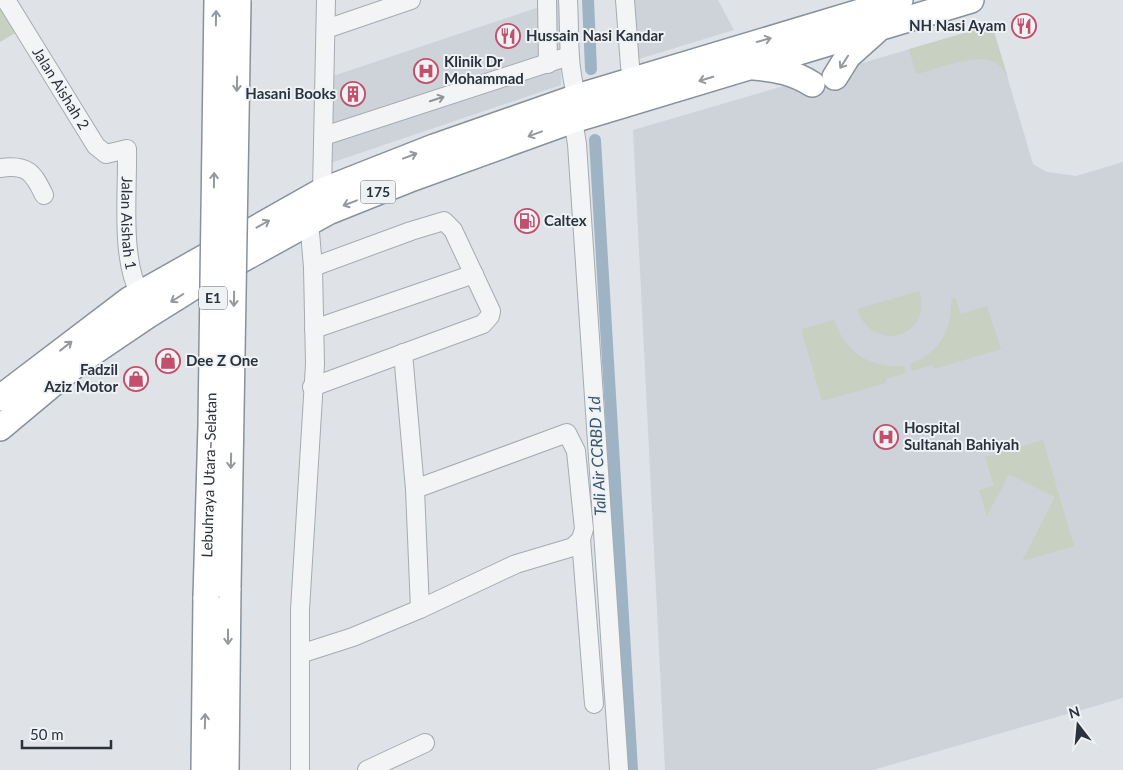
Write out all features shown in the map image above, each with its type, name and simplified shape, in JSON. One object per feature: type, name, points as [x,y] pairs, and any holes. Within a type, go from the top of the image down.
[{"type":"highway","name":"Lebuhraya Utara–Selatan","points":[[217,0],[211,425],[226,770]]},
{"type":"highway","name":"Lebuhraya Utara–Selatan","points":[[204,770],[217,592],[238,0]]},
{"type":"highway","name":"175","points":[[0,398],[94,324],[140,294],[322,191],[434,147],[575,109],[746,67],[811,36],[900,0]]},
{"type":"highway","name":"175","points":[[0,428],[79,362],[147,316],[203,281],[328,212],[575,109],[633,80],[811,36],[882,26],[971,0]]},
{"type":"highway","points":[[746,67],[779,70],[824,81],[859,44],[882,26]]},
{"type":"street","points":[[322,191],[326,0]]},
{"type":"street","points":[[326,29],[411,0]]},
{"type":"street","points":[[547,0],[548,64]]},
{"type":"street","points":[[568,0],[569,56],[575,109],[619,770]]},
{"type":"street","points":[[624,0],[633,80]]},
{"type":"street","name":"Jalan Aishah 2","points":[[10,1],[96,146],[106,154],[127,150]]},
{"type":"street","points":[[324,136],[569,56]]},
{"type":"street","name":"Jalan Aishah 1","points":[[127,150],[128,258],[132,276],[140,294]]},
{"type":"street","points":[[0,168],[14,166],[32,173],[44,195]]},
{"type":"street","points":[[312,387],[483,324],[490,316],[491,311],[453,230],[444,221],[313,267]]},
{"type":"street","points":[[300,770],[300,610],[312,387],[315,364],[313,267],[309,222]]},
{"type":"street","points":[[314,329],[474,274]]},
{"type":"street","points":[[403,353],[415,489],[420,610]]},
{"type":"street","points":[[415,489],[567,434],[576,451],[580,478],[584,529],[581,539],[594,704]]},
{"type":"street","points":[[300,654],[353,637],[420,610],[516,564],[573,547],[581,539]]},
{"type":"street","points":[[367,770],[425,743]]},
{"type":"shaded area","points":[[560,0],[561,85],[316,168],[315,82]]},
{"type":"shaded area","points":[[620,0],[718,0],[734,30],[626,63]]},
{"type":"shaded area","name":"Hospital Sultanah Bahiyah","points":[[992,25],[1033,164],[1047,172],[1076,176],[1123,162],[1123,698],[873,770],[665,770],[633,130]]},
{"type":"green space","points":[[0,7],[15,33],[0,42]]},
{"type":"green space","points":[[992,25],[1008,78],[997,64],[985,59],[955,63],[916,74],[909,49]]},
{"type":"green space","points":[[919,291],[921,307],[918,319],[910,329],[900,334],[888,336],[876,332],[865,324],[857,309]]},
{"type":"green space","points":[[955,297],[961,314],[987,306],[1001,349],[934,369],[933,365],[912,371],[910,364],[937,346],[947,330],[950,320],[951,298]]},
{"type":"green space","points":[[834,320],[845,341],[860,356],[880,364],[904,366],[906,373],[886,379],[886,383],[822,401],[801,329]]},
{"type":"green space","points":[[1043,440],[1074,546],[1022,561],[1055,497],[1009,474],[987,516],[979,490],[994,486],[985,457]]},
{"type":"waterway","name":"Tali Air CCRBD 1d","points":[[588,0],[591,69]]},
{"type":"waterway","name":"Tali Air CCRBD 1d","points":[[595,140],[632,770]]},
{"type":"place","name":"NH Nasi Ayam","points":[[1024,26]]},
{"type":"place","name":"Hussain Nasi Kandar","points":[[508,36]]},
{"type":"place","name":"Klinik Dr Mohammad","points":[[426,71]]},
{"type":"place","name":"Hasani Books","points":[[353,94]]},
{"type":"place","name":"Caltex","points":[[527,221]]},
{"type":"place","name":"Dee Z One","points":[[168,361]]},
{"type":"place","name":"Fadzil Aziz Motor","points":[[136,379]]},
{"type":"place","name":"Hospital Sultanah Bahiyah","points":[[886,437]]}]
